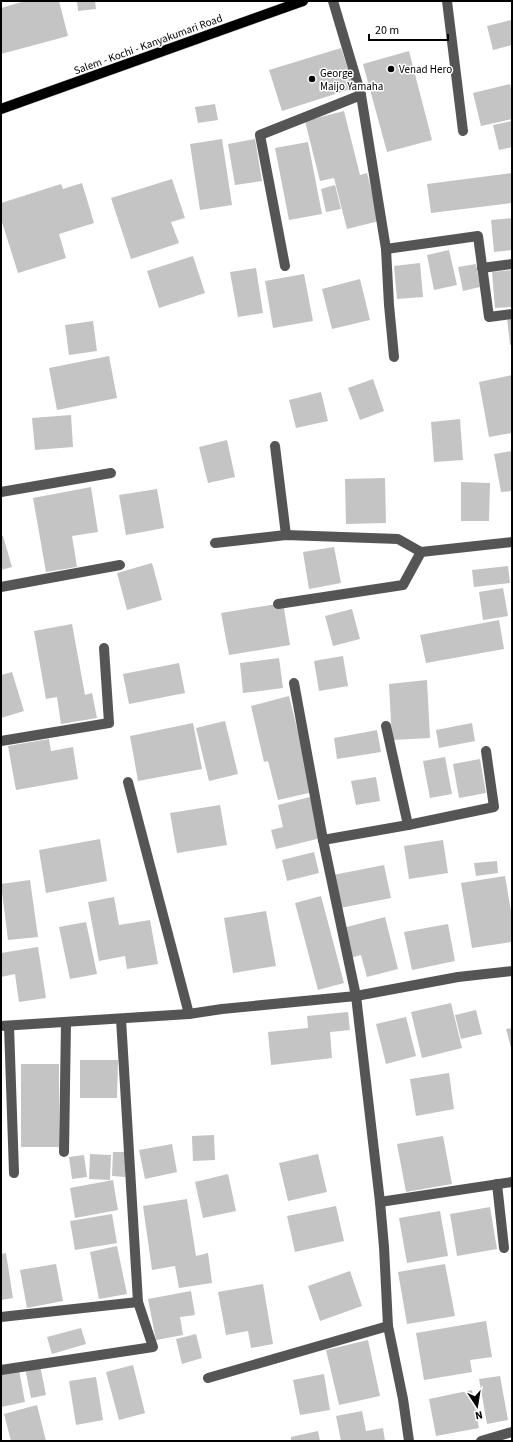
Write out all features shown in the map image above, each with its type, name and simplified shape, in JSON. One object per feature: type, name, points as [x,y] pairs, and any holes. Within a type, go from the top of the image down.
[{"type":"main road","name":"Salem - Kochi - Kanyakumari Road","points":[[1,109],[304,1]]},
{"type":"street","points":[[333,1],[361,95],[386,249],[394,357]]},
{"type":"street","points":[[447,1],[463,132]]},
{"type":"street","points":[[285,266],[260,135],[361,95]]},
{"type":"street","points":[[386,249],[478,236],[489,318],[512,314]]},
{"type":"street","points":[[482,268],[512,264]]},
{"type":"street","points":[[275,446],[286,535]]},
{"type":"street","points":[[1,492],[111,473]]},
{"type":"street","points":[[215,543],[286,535],[398,539],[422,552],[512,542]]},
{"type":"street","points":[[278,604],[403,585],[422,552]]},
{"type":"street","points":[[1,587],[120,565]]},
{"type":"street","points":[[1,741],[109,723],[104,648]]},
{"type":"street","points":[[294,683],[323,840],[356,996],[380,1202],[388,1326],[403,1399],[409,1441]]},
{"type":"street","points":[[386,726],[408,825]]},
{"type":"street","points":[[323,840],[408,825],[494,807],[486,751]]},
{"type":"street","points":[[128,782],[189,1014]]},
{"type":"street","points":[[14,1173],[5,1026],[189,1014],[222,1009],[356,996],[458,977],[512,971]]},
{"type":"street","points":[[1,1370],[152,1346],[138,1302],[121,1019]]},
{"type":"street","points":[[64,1152],[66,1022]]},
{"type":"street","points":[[380,1202],[512,1182]]},
{"type":"street","points":[[497,1184],[504,1248]]},
{"type":"street","points":[[1,1316],[138,1302]]},
{"type":"street","points":[[208,1378],[388,1326]]},
{"type":"street","points":[[481,1441],[512,1432]]},
{"type":"building","points":[[25,1],[59,1],[68,36],[1,54],[1,8]]},
{"type":"building","points":[[77,1],[95,1],[96,9],[78,11]]},
{"type":"building","points":[[511,20],[512,45],[493,50],[487,26]]},
{"type":"building","name":"George Maijo Yamaha","points":[[341,48],[354,88],[282,111],[269,70]]},
{"type":"building","points":[[409,51],[432,140],[387,152],[363,64]]},
{"type":"building","points":[[510,84],[512,92],[512,119],[481,126],[473,93]]},
{"type":"building","points":[[215,104],[218,120],[198,123],[195,107]]},
{"type":"building","points":[[344,111],[360,175],[367,173],[379,221],[347,229],[334,178],[320,181],[305,121]]},
{"type":"building","points":[[512,121],[512,147],[499,150],[493,125]]},
{"type":"building","points":[[222,139],[232,205],[200,210],[190,144]]},
{"type":"building","points":[[255,139],[262,181],[235,185],[228,144]]},
{"type":"building","points":[[308,142],[322,214],[289,220],[275,148]]},
{"type":"building","points":[[512,173],[512,203],[431,213],[427,184]]},
{"type":"building","points":[[172,179],[185,218],[171,222],[179,243],[131,259],[111,198]]},
{"type":"building","points":[[82,183],[94,223],[59,234],[66,258],[18,273],[1,219],[1,203],[61,184],[63,189]]},
{"type":"building","points":[[335,185],[341,209],[326,212],[321,189]]},
{"type":"building","points":[[512,218],[512,250],[494,252],[491,220]]},
{"type":"building","points":[[449,250],[457,285],[434,290],[427,255]]},
{"type":"building","points":[[193,256],[205,293],[159,308],[147,271]]},
{"type":"building","points":[[420,263],[423,297],[397,299],[394,266]]},
{"type":"building","points":[[476,264],[480,287],[463,291],[458,267]]},
{"type":"building","points":[[256,268],[263,313],[238,317],[230,272]]},
{"type":"building","points":[[512,270],[512,307],[495,308],[492,272]]},
{"type":"building","points":[[304,274],[313,321],[273,328],[265,281]]},
{"type":"building","points":[[360,279],[370,320],[332,329],[322,289]]},
{"type":"building","points":[[507,318],[512,318],[512,345],[510,345]]},
{"type":"building","points":[[93,321],[97,351],[69,355],[65,325]]},
{"type":"building","points":[[109,356],[117,398],[57,410],[49,368]]},
{"type":"building","points":[[512,375],[512,433],[489,437],[479,382]]},
{"type":"building","points":[[373,379],[384,411],[360,420],[348,388]]},
{"type":"building","points":[[321,392],[328,421],[296,428],[289,400]]},
{"type":"building","points":[[71,415],[73,447],[35,450],[32,418]]},
{"type":"building","points":[[460,419],[463,460],[434,462],[431,422]]},
{"type":"building","points":[[227,440],[235,477],[208,483],[199,447]]},
{"type":"building","points":[[512,451],[512,491],[501,492],[494,454]]},
{"type":"building","points":[[385,478],[386,523],[346,524],[345,479]]},
{"type":"building","points":[[461,482],[490,483],[489,521],[461,521]]},
{"type":"building","points":[[91,487],[98,532],[72,536],[77,567],[46,572],[33,498]]},
{"type":"building","points":[[157,489],[164,528],[126,535],[119,495]]},
{"type":"building","points":[[1,536],[3,536],[12,567],[1,570]]},
{"type":"building","points":[[334,547],[341,583],[309,589],[303,552]]},
{"type":"building","points":[[152,563],[162,600],[127,610],[117,573]]},
{"type":"building","points":[[508,566],[510,583],[474,587],[472,570]]},
{"type":"building","points":[[503,588],[508,616],[483,620],[479,592]]},
{"type":"building","points":[[283,603],[290,645],[229,655],[221,613]]},
{"type":"building","points":[[352,609],[360,639],[333,646],[325,616]]},
{"type":"building","points":[[499,620],[504,649],[426,663],[420,635]]},
{"type":"building","points":[[72,624],[85,695],[92,693],[97,718],[61,724],[57,697],[46,699],[34,631]]},
{"type":"building","points":[[343,656],[348,686],[319,691],[314,661]]},
{"type":"building","points":[[279,658],[283,688],[243,693],[240,663]]},
{"type":"building","points":[[179,663],[185,693],[129,704],[123,674]]},
{"type":"building","points":[[12,672],[24,711],[1,718],[1,675]]},
{"type":"building","points":[[427,680],[430,738],[392,740],[389,684]]},
{"type":"building","points":[[289,696],[313,792],[278,800],[268,761],[264,762],[251,706]]},
{"type":"building","points":[[225,721],[238,774],[209,781],[196,728]]},
{"type":"building","points":[[193,723],[202,769],[138,781],[130,736]]},
{"type":"building","points":[[472,723],[475,741],[439,748],[436,730]]},
{"type":"building","points":[[377,730],[381,752],[337,759],[334,738]]},
{"type":"building","points":[[49,739],[51,751],[73,747],[78,779],[16,790],[8,746]]},
{"type":"building","points":[[445,757],[452,794],[430,798],[423,761]]},
{"type":"building","points":[[480,759],[486,793],[459,798],[453,764]]},
{"type":"building","points":[[376,777],[380,801],[356,805],[351,781]]},
{"type":"building","points":[[310,797],[321,838],[276,849],[271,830],[283,827],[278,805]]},
{"type":"building","points":[[220,805],[227,845],[177,853],[170,813]]},
{"type":"building","points":[[100,839],[107,881],[46,893],[39,850]]},
{"type":"building","points":[[443,840],[448,873],[409,879],[404,846]]},
{"type":"building","points":[[314,852],[319,873],[287,881],[282,860]]},
{"type":"building","points":[[497,861],[498,873],[476,876],[474,863]]},
{"type":"building","points":[[384,865],[391,898],[340,908],[333,875]]},
{"type":"building","points":[[505,876],[512,917],[512,942],[472,948],[461,883]]},
{"type":"building","points":[[30,880],[38,937],[8,940],[1,884]]},
{"type":"building","points":[[321,896],[344,983],[318,990],[295,903]]},
{"type":"building","points":[[114,897],[119,925],[150,920],[158,964],[127,969],[125,956],[99,961],[88,902]]},
{"type":"building","points":[[266,911],[276,966],[233,973],[224,918]]},
{"type":"building","points":[[385,917],[398,969],[367,977],[361,955],[350,958],[343,928]]},
{"type":"building","points":[[86,922],[97,974],[70,979],[59,927]]},
{"type":"building","points":[[448,924],[455,961],[412,970],[404,932]]},
{"type":"building","points":[[38,947],[46,998],[19,1002],[15,974],[1,977],[1,953]]},
{"type":"building","points":[[451,1003],[462,1048],[422,1058],[411,1012]]},
{"type":"building","points":[[476,1010],[482,1034],[461,1039],[455,1015]]},
{"type":"building","points":[[348,1012],[350,1030],[330,1032],[332,1058],[271,1065],[268,1032],[308,1028],[307,1016]]},
{"type":"building","points":[[406,1017],[416,1056],[386,1064],[376,1024]]},
{"type":"building","points":[[512,1028],[512,1048],[511,1048],[506,1029]]},
{"type":"building","points":[[80,1060],[118,1060],[117,1098],[80,1098]]},
{"type":"building","points":[[21,1064],[59,1064],[59,1147],[21,1147]]},
{"type":"building","points":[[449,1073],[454,1109],[416,1116],[410,1079]]},
{"type":"building","points":[[214,1135],[215,1160],[193,1161],[192,1136]]},
{"type":"building","points":[[443,1136],[452,1184],[406,1192],[397,1144]]},
{"type":"building","points":[[172,1144],[177,1172],[145,1179],[139,1150]]},
{"type":"building","points":[[113,1152],[126,1152],[125,1177],[112,1176]]},
{"type":"building","points":[[90,1154],[111,1155],[110,1180],[89,1179]]},
{"type":"building","points":[[318,1154],[327,1192],[288,1201],[279,1163]]},
{"type":"building","points":[[84,1155],[87,1177],[72,1179],[69,1157]]},
{"type":"building","points":[[228,1174],[236,1211],[203,1218],[195,1182]]},
{"type":"building","points":[[113,1180],[118,1210],[75,1218],[70,1188]]},
{"type":"building","points":[[187,1199],[196,1256],[208,1253],[212,1283],[179,1288],[175,1266],[152,1270],[143,1206]]},
{"type":"building","points":[[336,1206],[344,1241],[295,1252],[287,1216]]},
{"type":"building","points":[[490,1207],[497,1249],[457,1256],[450,1214]]},
{"type":"building","points":[[440,1211],[448,1256],[407,1263],[399,1218]]},
{"type":"building","points":[[112,1214],[117,1243],[75,1250],[70,1221]]},
{"type":"building","points":[[117,1246],[127,1294],[99,1299],[90,1252]]},
{"type":"building","points":[[6,1253],[13,1298],[1,1300],[1,1254]]},
{"type":"building","points":[[56,1264],[63,1301],[27,1308],[20,1270]]},
{"type":"building","points":[[445,1264],[455,1316],[407,1324],[398,1272]]},
{"type":"building","points":[[350,1271],[362,1306],[320,1321],[308,1286]]},
{"type":"building","points":[[263,1284],[273,1344],[251,1348],[248,1331],[226,1335],[218,1292]]},
{"type":"building","points":[[191,1291],[195,1315],[180,1317],[183,1335],[156,1340],[148,1299]]},
{"type":"building","points":[[486,1321],[492,1357],[470,1360],[472,1372],[424,1380],[416,1333]]},
{"type":"building","points":[[81,1328],[86,1344],[52,1354],[47,1337]]},
{"type":"building","points":[[196,1334],[202,1358],[182,1364],[176,1339]]},
{"type":"building","points":[[368,1340],[380,1396],[339,1405],[326,1350]]},
{"type":"building","points":[[40,1365],[46,1395],[31,1398],[25,1368]]},
{"type":"building","points":[[133,1365],[145,1413],[119,1420],[106,1372]]},
{"type":"building","points":[[19,1370],[25,1402],[1,1407],[1,1374]]},
{"type":"building","points":[[324,1374],[330,1410],[300,1415],[293,1380]]},
{"type":"building","points":[[500,1376],[508,1420],[487,1424],[479,1379]]},
{"type":"building","points":[[96,1377],[103,1420],[76,1425],[69,1381]]},
{"type":"building","points":[[472,1390],[479,1428],[436,1436],[429,1399]]},
{"type":"building","points":[[37,1405],[46,1441],[11,1441],[4,1414]]},
{"type":"building","points":[[362,1411],[366,1431],[383,1428],[385,1441],[341,1441],[336,1416]]},
{"type":"building","points":[[318,1431],[320,1441],[291,1441],[291,1437]]},
{"type":"place","name":"Venad Hero","points":[[391,69]]},
{"type":"place","name":"George Maijo Yamaha","points":[[312,79]]}]
